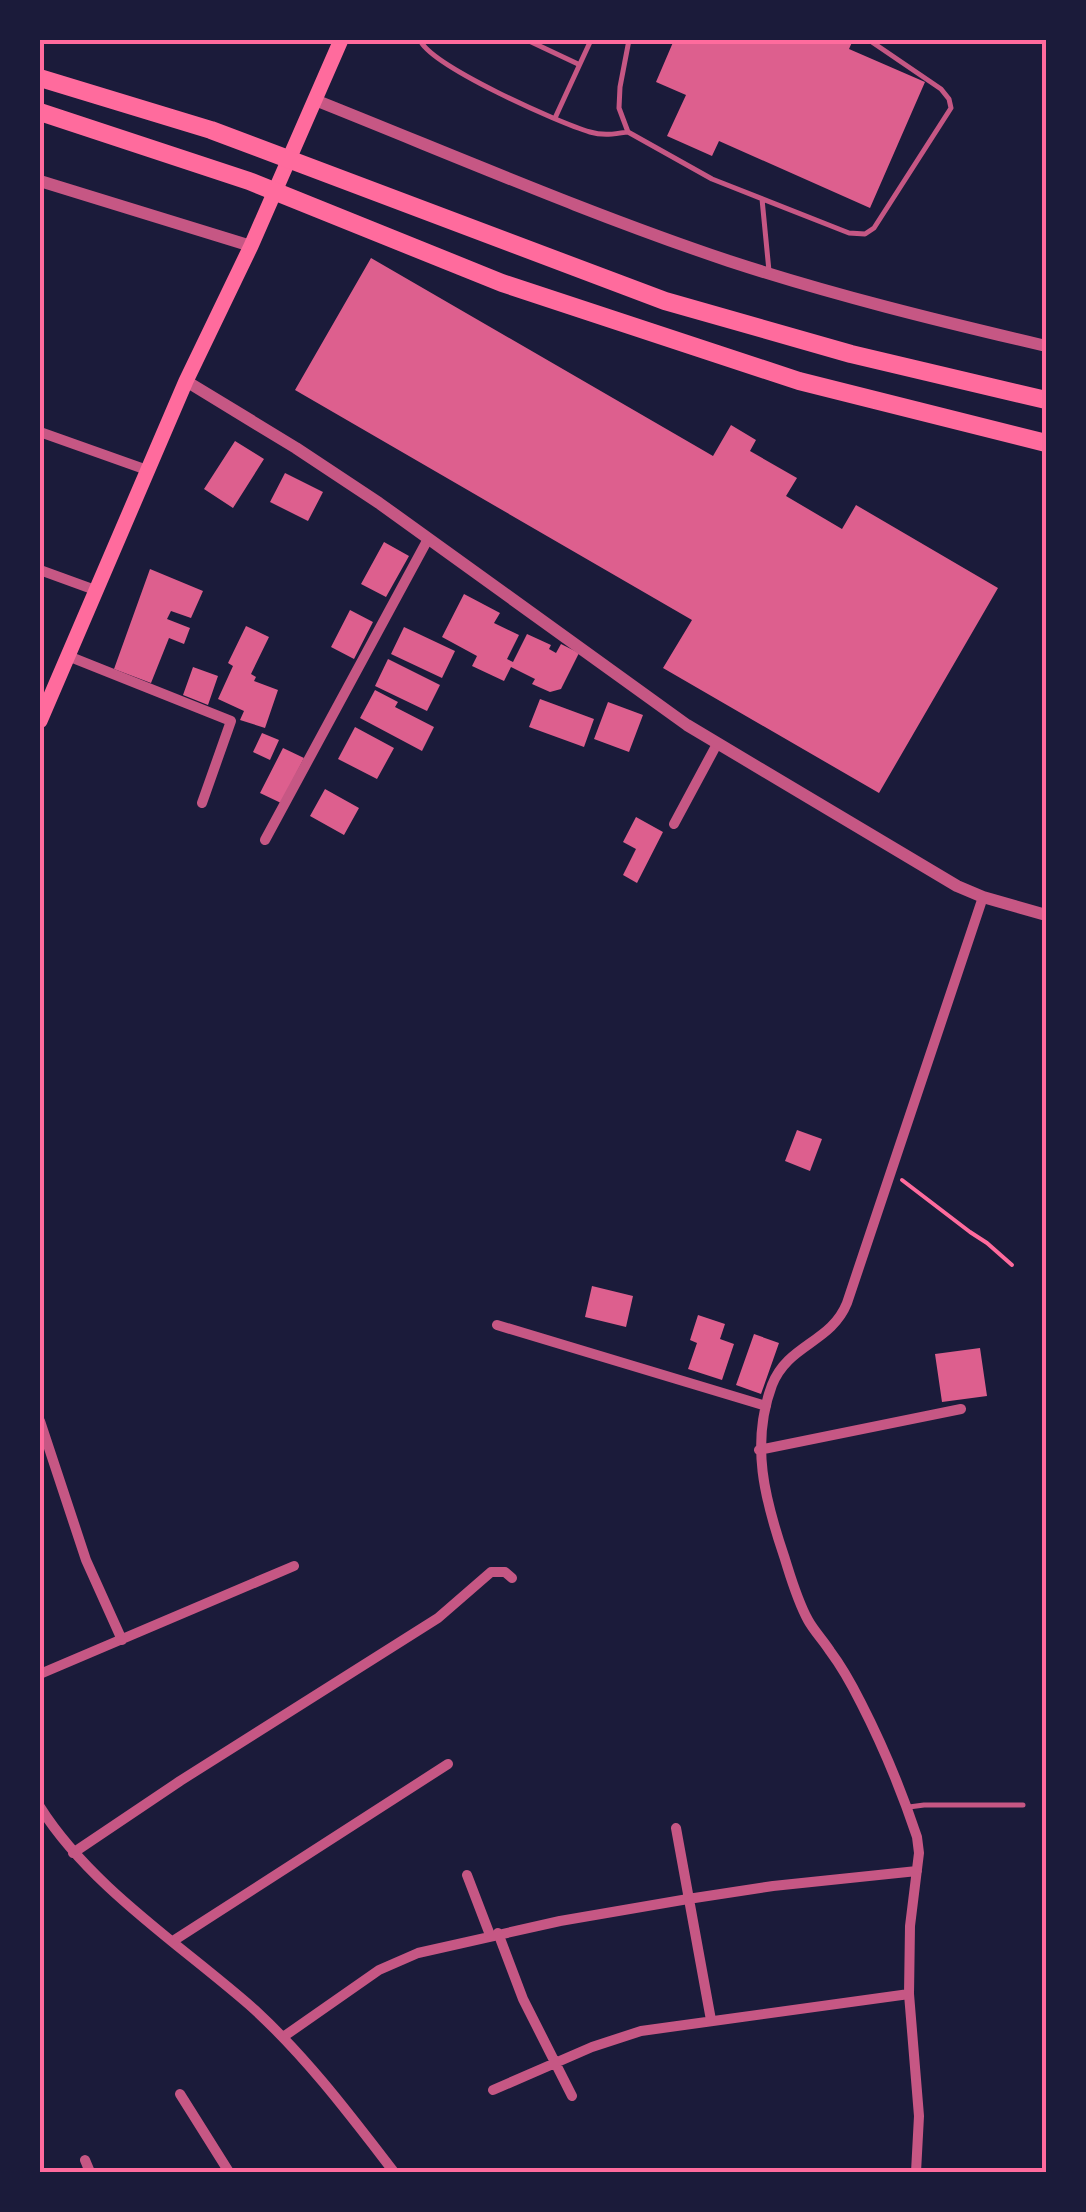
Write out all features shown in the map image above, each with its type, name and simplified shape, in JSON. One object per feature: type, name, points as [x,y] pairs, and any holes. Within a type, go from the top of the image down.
[{"type":"highway","points":[[40,78],[211,130],[666,301],[851,354],[1046,400]]},
{"type":"highway","points":[[40,112],[250,181],[502,284],[799,380],[1046,443]]},
{"type":"main road","points":[[42,712],[186,381],[342,40]]},
{"type":"street","points":[[316,100],[631,226],[769,273],[902,312],[1046,346]]},
{"type":"street","points":[[40,181],[251,246]]},
{"type":"street","points":[[186,381],[345,480],[717,744],[937,875],[982,897],[1046,915]]},
{"type":"street","points":[[40,432],[148,470]]},
{"type":"street","points":[[265,840],[428,539]]},
{"type":"street","points":[[40,570],[95,590]]},
{"type":"street","points":[[68,656],[232,721],[202,803]]},
{"type":"street","points":[[674,824],[717,744]]},
{"type":"street","points":[[916,2172],[919,2116],[909,1994],[910,1926],[918,1842],[860,1702],[797,1597],[775,1530],[759,1450],[766,1406],[783,1364],[834,1326],[844,1310],[982,897]]},
{"type":"street","points":[[497,1325],[766,1406]]},
{"type":"street","points":[[759,1450],[961,1409]]},
{"type":"street","points":[[40,1422],[86,1560],[122,1640]]},
{"type":"street","points":[[40,1674],[294,1566]]},
{"type":"street","points":[[73,1854],[180,1781],[438,1618],[491,1572],[504,1572],[512,1578]]},
{"type":"street","points":[[172,1940],[448,1764]]},
{"type":"street","points":[[40,1807],[73,1854],[253,2009],[318,2074],[394,2172]]},
{"type":"street","points":[[676,1828],[710,2020]]},
{"type":"street","points":[[282,2037],[390,1964],[418,1953],[494,1934],[688,1899],[917,1871]]},
{"type":"street","points":[[467,1876],[572,2096]]},
{"type":"street","points":[[494,2090],[592,2046],[641,2031],[909,1994]]},
{"type":"street","points":[[180,2094],[229,2172]]},
{"type":"street","points":[[86,2160],[90,2172]]},
{"type":"lane","points":[[420,40],[424,50],[464,74],[555,118],[592,133],[628,132],[712,179],[848,233],[865,234],[892,203],[951,108],[942,89],[869,40]]},
{"type":"lane","points":[[527,40],[580,64]]},
{"type":"lane","points":[[555,118],[591,40]]},
{"type":"lane","points":[[628,132],[619,108],[629,40]]},
{"type":"lane","points":[[762,199],[769,273]]},
{"type":"lane","points":[[906,1807],[1023,1805]]},
{"type":"path","points":[[891,1170],[1012,1265]]},
{"type":"building","points":[[674,40],[853,40],[849,49],[925,82],[870,208],[719,141],[712,156],[667,136],[686,95],[656,82]]},
{"type":"building","points":[[371,258],[713,456],[731,425],[756,440],[750,451],[797,478],[786,496],[842,529],[856,505],[998,588],[879,793],[663,668],[692,620],[295,390]]},
{"type":"building","points":[[235,441],[264,459],[233,508],[204,489]]},
{"type":"building","points":[[285,473],[323,492],[308,521],[270,502]]},
{"type":"building","points":[[384,542],[409,556],[386,597],[361,584]]},
{"type":"building","points":[[150,569],[203,591],[191,618],[171,611],[167,619],[190,628],[184,644],[169,638],[151,683],[114,669]]},
{"type":"building","points":[[464,594],[500,613],[494,623],[519,635],[507,659],[513,662],[527,634],[551,645],[549,649],[556,653],[561,644],[579,653],[561,689],[550,692],[511,667],[504,681],[472,666],[477,656],[442,637]]},
{"type":"building","points":[[350,610],[373,622],[354,659],[331,647]]},
{"type":"building","points":[[246,626],[269,637],[251,674],[256,677],[254,681],[278,690],[265,728],[240,720],[244,711],[218,699],[233,666],[228,663]]},
{"type":"building","points":[[404,627],[455,651],[442,678],[391,654]]},
{"type":"building","points":[[388,659],[440,685],[427,711],[375,686]]},
{"type":"building","points":[[193,667],[218,676],[208,705],[183,695]]},
{"type":"building","points":[[375,690],[398,702],[395,707],[434,727],[422,751],[360,718]]},
{"type":"building","points":[[540,699],[594,719],[584,747],[529,727]]},
{"type":"building","points":[[608,702],[643,715],[629,752],[594,739]]},
{"type":"building","points":[[355,727],[394,748],[377,779],[338,759]]},
{"type":"building","points":[[262,733],[279,740],[270,760],[253,752]]},
{"type":"building","points":[[283,748],[304,758],[281,803],[260,793]]},
{"type":"building","points":[[325,789],[359,808],[344,835],[310,816]]},
{"type":"building","points":[[636,817],[663,832],[637,883],[623,875],[636,849],[623,842]]},
{"type":"building","points":[[797,1130],[822,1139],[810,1171],[785,1161]]},
{"type":"building","points":[[592,1286],[633,1296],[626,1327],[585,1317]]},
{"type":"building","points":[[698,1315],[725,1324],[720,1339],[734,1344],[722,1380],[688,1369],[697,1343],[690,1340]]},
{"type":"building","points":[[754,1334],[779,1343],[761,1394],[736,1385]]},
{"type":"building","points":[[980,1348],[987,1396],[942,1402],[935,1354]]}]
